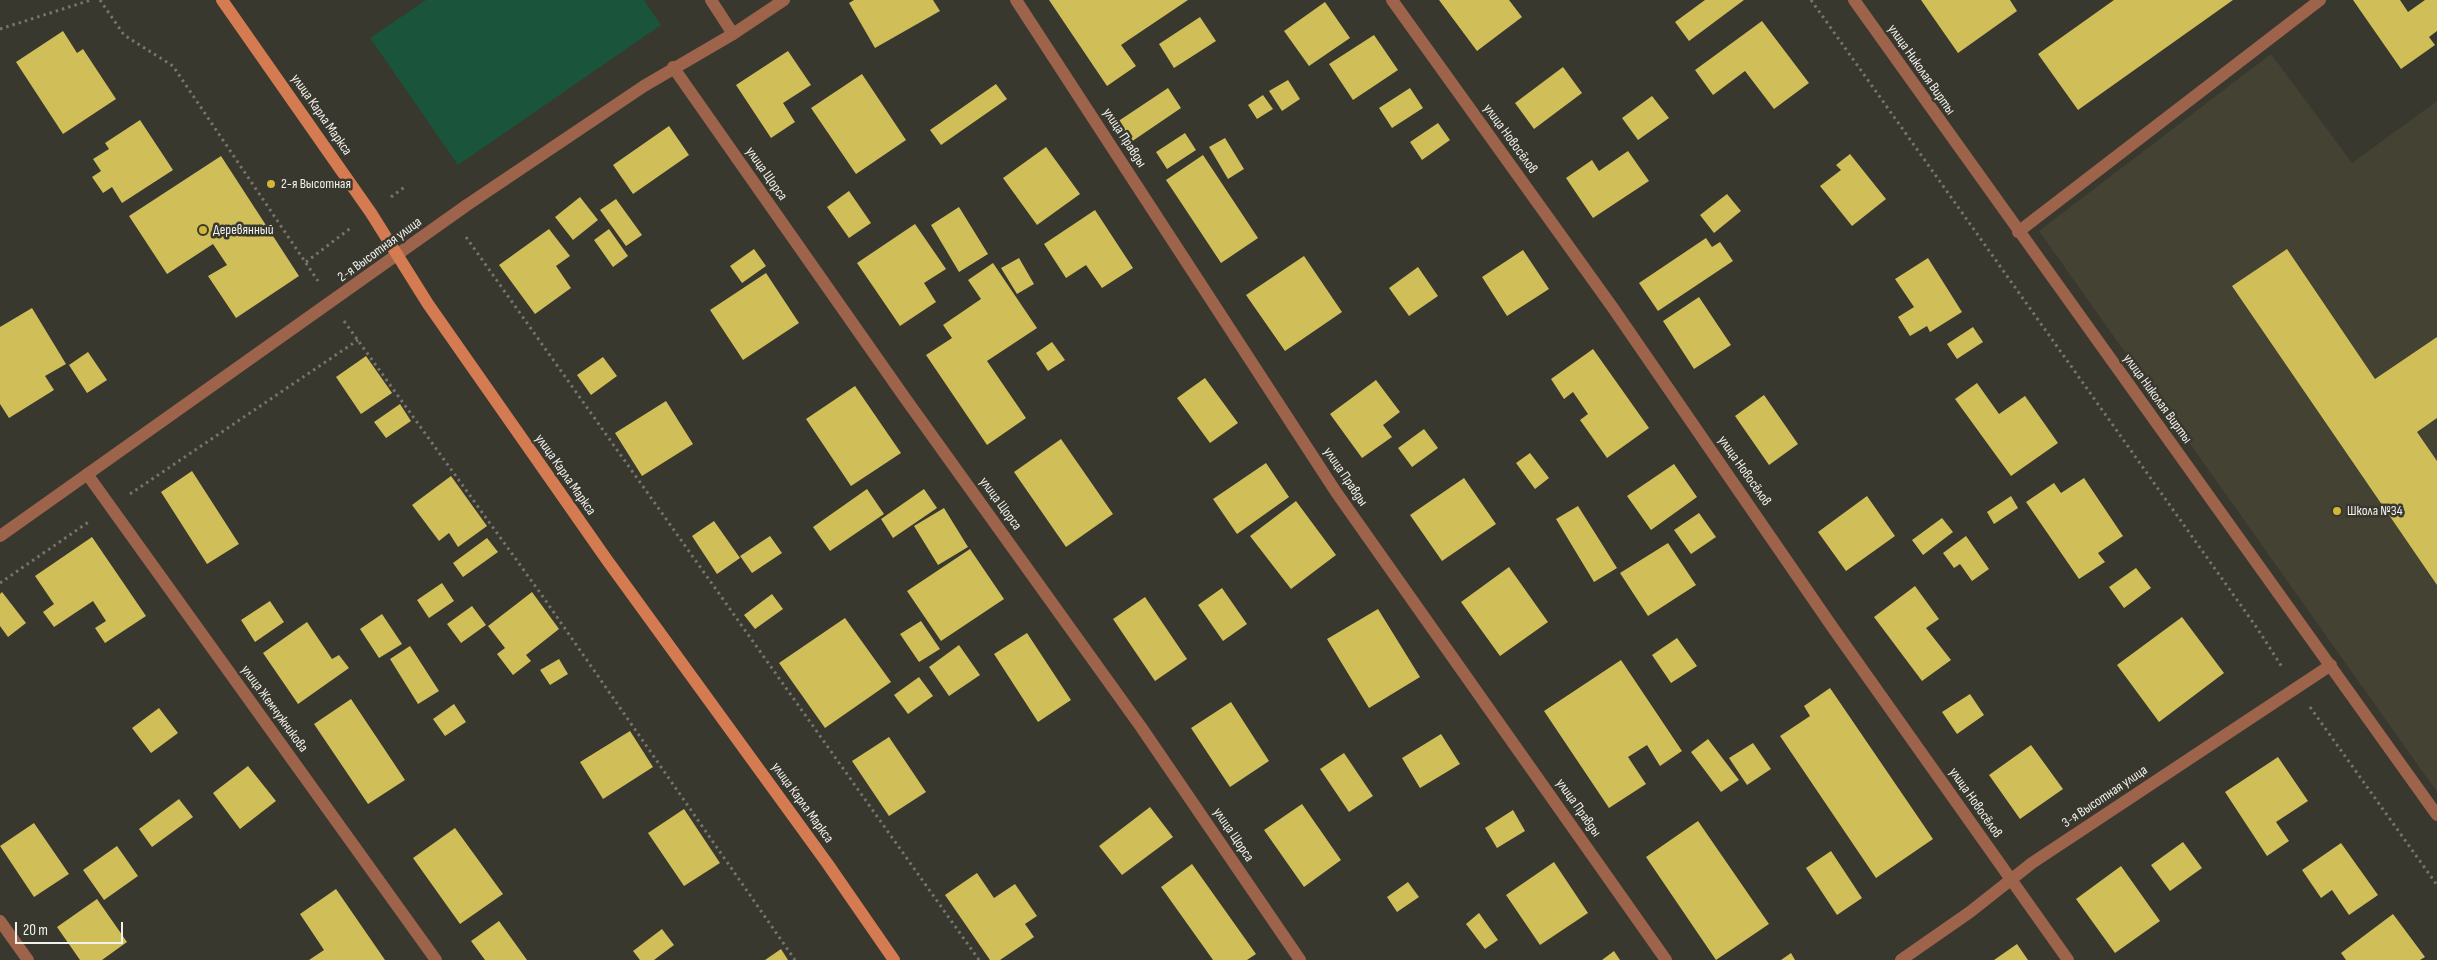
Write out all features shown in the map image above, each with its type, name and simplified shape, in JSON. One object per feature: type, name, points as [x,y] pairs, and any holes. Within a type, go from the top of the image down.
[{"type":"main road","name":"улица Карла Маркса","points":[[222,0],[371,213],[428,304],[607,560],[827,863],[894,960]]},
{"type":"street","points":[[711,0],[733,34]]},
{"type":"street","name":"2-я Высотная улица","points":[[0,536],[451,217],[672,68],[733,34],[784,0]]},
{"type":"street","name":"улица Правды","points":[[1016,0],[1336,492],[1666,960]]},
{"type":"street","name":"улица Новосёлов","points":[[1392,0],[1613,308],[1839,636],[2068,960]]},
{"type":"street","name":"улица Николая Вирты","points":[[1854,0],[2018,232],[2437,815]]},
{"type":"street","points":[[2018,232],[2320,0]]},
{"type":"street","name":"улица Щорса","points":[[672,68],[905,398],[1141,727],[1300,960]]},
{"type":"street","name":"улица Жемчужникова","points":[[88,474],[436,960]]},
{"type":"street","name":"3-я Высотная улица","points":[[1901,960],[2011,880],[2331,665]]},
{"type":"street","points":[[0,920],[28,960]]},
{"type":"path","points":[[0,29],[91,0]]},
{"type":"path","points":[[100,0],[124,35],[173,66],[306,262],[331,303],[541,594],[795,960]]},
{"type":"path","points":[[1811,0],[2437,885]]},
{"type":"path","points":[[451,217],[979,960]]},
{"type":"path","points":[[0,583],[358,340]]},
{"type":"shaded area","name":"Школа №34","points":[[2271,54],[2352,163],[2437,101],[2437,792],[2039,231]]},
{"type":"green space","points":[[426,0],[644,0],[661,25],[458,165],[370,38]]},
{"type":"building","points":[[854,0],[933,0],[940,11],[875,48],[849,3]]},
{"type":"building","points":[[1049,0],[1188,0],[1121,45],[1136,66],[1107,86]]},
{"type":"building","points":[[1439,0],[1509,0],[1522,17],[1477,51]]},
{"type":"building","points":[[1705,0],[1744,0],[1689,41],[1675,22]]},
{"type":"building","points":[[1921,0],[2010,0],[2017,11],[1958,53]]},
{"type":"building","points":[[2114,0],[2233,0],[2078,110],[2038,54]]},
{"type":"building","points":[[2353,0],[2400,0],[2408,12],[2425,0],[2437,0],[2437,31],[2429,37],[2435,45],[2401,69]]},
{"type":"building","points":[[1325,2],[1350,38],[1309,66],[1284,31]]},
{"type":"building","points":[[1200,17],[1216,41],[1174,68],[1159,44]]},
{"type":"building","points":[[1762,21],[1809,83],[1774,109],[1745,71],[1713,95],[1695,70]]},
{"type":"building","points":[[63,31],[77,53],[83,49],[116,99],[63,134],[16,62]]},
{"type":"building","points":[[1374,35],[1398,70],[1353,100],[1329,64]]},
{"type":"building","points":[[788,51],[811,85],[783,103],[795,122],[771,138],[736,85]]},
{"type":"building","points":[[1563,67],[1582,93],[1534,129],[1515,103]]},
{"type":"building","points":[[862,74],[906,140],[856,174],[811,108]]},
{"type":"building","points":[[1288,80],[1300,99],[1282,111],[1269,91]]},
{"type":"building","points":[[996,84],[1007,99],[941,145],[930,130]]},
{"type":"building","points":[[1168,88],[1181,108],[1131,142],[1117,122]]},
{"type":"building","points":[[1410,88],[1423,108],[1392,128],[1379,108]]},
{"type":"building","points":[[1263,95],[1273,109],[1257,119],[1248,105]]},
{"type":"building","points":[[1652,96],[1669,118],[1638,140],[1622,118]]},
{"type":"building","points":[[140,120],[173,170],[122,203],[112,187],[103,193],[92,177],[101,171],[93,159],[109,149],[105,143]]},
{"type":"building","points":[[1438,123],[1450,140],[1422,160],[1410,142]]},
{"type":"building","points":[[669,126],[689,155],[633,194],[613,165]]},
{"type":"building","points":[[1185,133],[1196,150],[1167,169],[1156,152]]},
{"type":"building","points":[[1225,138],[1244,169],[1228,179],[1209,147]]},
{"type":"building","points":[[1046,147],[1080,194],[1037,225],[1003,178]]},
{"type":"building","points":[[1628,151],[1649,181],[1593,218],[1566,178],[1592,160],[1599,171]]},
{"type":"building","points":[[1850,154],[1886,199],[1852,226],[1820,186],[1841,170],[1836,165]]},
{"type":"building","points":[[1203,155],[1258,238],[1221,263],[1166,180]]},
{"type":"building","name":"Деревянный","points":[[221,156],[299,276],[236,318],[208,276],[227,265],[213,244],[167,274],[129,216]]},
{"type":"building","points":[[849,191],[871,223],[849,238],[827,207]]},
{"type":"building","points":[[1727,194],[1741,211],[1714,233],[1700,215]]},
{"type":"building","points":[[580,197],[598,220],[573,240],[555,217]]},
{"type":"building","points":[[616,199],[642,235],[626,246],[600,210]]},
{"type":"building","points":[[959,207],[988,254],[959,272],[931,225]]},
{"type":"building","points":[[1095,210],[1133,268],[1102,288],[1086,265],[1066,278],[1044,244]]},
{"type":"building","points":[[915,224],[946,269],[924,283],[936,302],[900,326],[857,263]]},
{"type":"building","points":[[549,229],[570,256],[556,266],[571,288],[535,314],[499,265]]},
{"type":"building","points":[[609,229],[628,256],[613,267],[594,240]]},
{"type":"building","points":[[1706,238],[1712,247],[1720,242],[1733,261],[1658,311],[1639,283]]},
{"type":"building","points":[[754,249],[766,266],[742,283],[730,266]]},
{"type":"building","points":[[2287,249],[2375,379],[2437,337],[2437,418],[2417,432],[2437,461],[2437,585],[2232,286]]},
{"type":"building","points":[[1523,250],[1549,289],[1507,316],[1482,277]]},
{"type":"building","points":[[1304,256],[1342,312],[1285,351],[1246,295]]},
{"type":"building","points":[[1019,258],[1034,284],[1017,294],[1001,268]]},
{"type":"building","points":[[1928,258],[1962,312],[1930,332],[1927,326],[1910,336],[1898,317],[1914,307],[1895,279]]},
{"type":"building","points":[[993,263],[1037,328],[987,361],[1026,418],[987,445],[926,355],[952,338],[943,325],[981,299],[968,280]]},
{"type":"building","points":[[1418,267],[1438,296],[1409,316],[1389,288]]},
{"type":"building","points":[[766,273],[799,323],[743,360],[710,310]]},
{"type":"building","points":[[1699,297],[1731,345],[1694,369],[1663,321]]},
{"type":"building","points":[[32,308],[66,364],[45,376],[54,390],[9,418],[0,404],[0,327]]},
{"type":"building","points":[[1973,327],[1983,342],[1957,359],[1947,344]]},
{"type":"building","points":[[1052,342],[1065,360],[1048,371],[1036,353]]},
{"type":"building","points":[[1593,349],[1649,428],[1607,458],[1580,420],[1588,414],[1573,392],[1564,399],[1551,379]]},
{"type":"building","points":[[88,352],[107,380],[87,393],[69,365]]},
{"type":"building","points":[[366,356],[392,393],[361,414],[336,377]]},
{"type":"building","points":[[603,357],[617,376],[591,395],[577,375]]},
{"type":"building","points":[[1205,378],[1238,423],[1210,443],[1177,398]]},
{"type":"building","points":[[1376,380],[1400,412],[1383,425],[1392,437],[1362,458],[1330,414]]},
{"type":"building","points":[[1977,383],[1999,414],[2025,396],[2058,443],[2011,476],[1955,399]]},
{"type":"building","points":[[855,386],[901,453],[851,486],[806,419]]},
{"type":"building","points":[[1764,395],[1798,444],[1769,465],[1735,416]]},
{"type":"building","points":[[666,401],[693,444],[642,476],[615,433]]},
{"type":"building","points":[[400,404],[411,421],[386,438],[374,422]]},
{"type":"building","points":[[1424,429],[1438,448],[1412,467],[1398,448]]},
{"type":"building","points":[[1061,439],[1113,514],[1066,547],[1014,472]]},
{"type":"building","points":[[1530,453],[1549,478],[1535,489],[1516,463]]},
{"type":"building","points":[[1266,463],[1289,497],[1237,534],[1213,499]]},
{"type":"building","points":[[1674,464],[1697,497],[1651,530],[1627,496]]},
{"type":"building","points":[[192,471],[239,544],[207,564],[161,492]]},
{"type":"building","points":[[451,476],[487,526],[458,547],[449,533],[439,541],[412,505]]},
{"type":"building","points":[[1464,478],[1496,524],[1442,561],[1410,515]]},
{"type":"building","points":[[2084,478],[2123,536],[2098,553],[2105,562],[2079,579],[2026,502],[2054,483],[2061,493]]},
{"type":"building","points":[[867,489],[884,514],[830,551],[813,527]]},
{"type":"building","points":[[924,489],[937,508],[893,538],[881,519]]},
{"type":"building","points":[[1867,496],[1895,536],[1846,571],[1818,532]]},
{"type":"building","points":[[2011,496],[2018,508],[1994,524],[1987,512]]},
{"type":"building","points":[[1296,501],[1336,555],[1291,589],[1250,536]]},
{"type":"building","points":[[1578,506],[1617,568],[1594,582],[1556,519]]},
{"type":"building","points":[[944,508],[968,547],[938,565],[914,526]]},
{"type":"building","points":[[1699,513],[1716,537],[1691,554],[1674,530]]},
{"type":"building","points":[[1942,518],[1953,532],[1923,555],[1912,540]]},
{"type":"building","points":[[714,521],[740,558],[717,574],[692,536]]},
{"type":"building","points":[[770,536],[782,553],[752,573],[740,556]]},
{"type":"building","points":[[1966,536],[1989,569],[1972,581],[1960,564],[1954,568],[1943,553]]},
{"type":"building","points":[[92,537],[146,616],[105,643],[95,628],[106,621],[93,601],[54,627],[43,612],[54,604],[35,576]]},
{"type":"building","points":[[487,538],[498,552],[463,577],[453,563]]},
{"type":"building","points":[[1668,543],[1696,585],[1648,616],[1620,573]]},
{"type":"building","points":[[970,549],[1004,599],[941,641],[907,591]]},
{"type":"building","points":[[1509,567],[1548,622],[1500,656],[1461,602]]},
{"type":"building","points":[[2136,568],[2151,588],[2124,608],[2109,587]]},
{"type":"building","points":[[442,583],[454,601],[429,618],[417,600]]},
{"type":"building","points":[[1915,586],[1939,619],[1926,628],[1951,660],[1922,681],[1874,617]]},
{"type":"building","points":[[1222,588],[1247,624],[1223,641],[1198,605]]},
{"type":"building","points":[[2,592],[26,623],[8,637],[0,626],[0,594]]},
{"type":"building","points":[[532,592],[559,629],[526,655],[531,661],[513,675],[497,654],[505,648],[488,626]]},
{"type":"building","points":[[772,594],[783,609],[755,629],[744,615]]},
{"type":"building","points":[[1145,597],[1187,659],[1155,681],[1113,619]]},
{"type":"building","points":[[270,601],[284,622],[255,642],[241,620]]},
{"type":"building","points":[[472,606],[486,625],[461,643],[447,624]]},
{"type":"building","points":[[1378,609],[1420,677],[1369,708],[1327,639]]},
{"type":"building","points":[[382,614],[402,644],[379,658],[360,629]]},
{"type":"building","points":[[2182,617],[2224,673],[2159,722],[2117,665]]},
{"type":"building","points":[[845,618],[891,682],[825,728],[779,663]]},
{"type":"building","points":[[921,621],[940,649],[919,662],[900,634]]},
{"type":"building","points":[[307,622],[332,659],[339,655],[349,668],[298,704],[263,653]]},
{"type":"building","points":[[1027,633],[1071,700],[1038,722],[994,654]]},
{"type":"building","points":[[1677,638],[1697,666],[1671,683],[1652,655]]},
{"type":"building","points":[[959,645],[980,675],[949,696],[929,667]]},
{"type":"building","points":[[410,646],[439,691],[418,704],[390,659]]},
{"type":"building","points":[[559,659],[568,674],[550,685],[540,670]]},
{"type":"building","points":[[1621,660],[1682,751],[1660,766],[1647,745],[1628,757],[1646,784],[1609,808],[1544,711]]},
{"type":"building","points":[[919,677],[933,696],[908,714],[894,695]]},
{"type":"building","points":[[1830,688],[1933,839],[1876,878],[1780,736],[1810,716],[1804,706]]},
{"type":"building","points":[[1970,694],[1984,715],[1957,734],[1942,712]]},
{"type":"building","points":[[351,699],[405,780],[368,804],[314,724]]},
{"type":"building","points":[[1231,702],[1269,761],[1230,787],[1191,728]]},
{"type":"building","points":[[454,704],[466,722],[445,736],[433,719]]},
{"type":"building","points":[[159,708],[178,733],[151,753],[132,728]]},
{"type":"building","points":[[630,731],[653,767],[603,799],[580,762]]},
{"type":"building","points":[[1441,734],[1460,764],[1420,788],[1402,758]]},
{"type":"building","points":[[889,737],[926,792],[889,816],[852,761]]},
{"type":"building","points":[[1708,739],[1739,780],[1721,792],[1691,752]]},
{"type":"building","points":[[1753,743],[1771,769],[1747,785],[1729,758]]},
{"type":"building","points":[[2031,745],[2063,789],[2020,819],[1989,775]]},
{"type":"building","points":[[1344,753],[1373,796],[1349,812],[1320,769]]},
{"type":"building","points":[[2278,757],[2308,801],[2276,822],[2289,841],[2267,856],[2225,792]]},
{"type":"building","points":[[248,766],[276,801],[240,829],[213,793]]},
{"type":"building","points":[[179,799],[193,817],[152,847],[139,829]]},
{"type":"building","points":[[1302,804],[1341,860],[1304,887],[1264,830]]},
{"type":"building","points":[[1150,807],[1173,837],[1122,875],[1099,846]]},
{"type":"building","points":[[684,809],[720,863],[684,886],[648,833]]},
{"type":"building","points":[[1513,810],[1525,831],[1497,848],[1485,828]]},
{"type":"building","points":[[1698,821],[1769,924],[1716,960],[1646,857]]},
{"type":"building","points":[[34,823],[69,874],[34,897],[0,846]]},
{"type":"building","points":[[455,828],[503,894],[460,924],[413,858]]},
{"type":"building","points":[[2183,842],[2202,868],[2170,891],[2151,865]]},
{"type":"building","points":[[2341,843],[2378,895],[2349,915],[2332,890],[2321,898],[2302,870]]},
{"type":"building","points":[[117,846],[138,876],[104,900],[83,870]]},
{"type":"building","points":[[1831,851],[1862,898],[1837,915],[1806,868]]},
{"type":"building","points":[[1554,862],[1588,913],[1540,945],[1506,895]]},
{"type":"building","points":[[1192,864],[1256,954],[1247,960],[1213,960],[1161,887]]},
{"type":"building","points":[[2121,866],[2160,921],[2115,953],[2076,899]]},
{"type":"building","points":[[977,873],[994,898],[1015,884],[1037,916],[1025,924],[1034,937],[1000,960],[990,960],[945,895]]},
{"type":"building","points":[[1408,882],[1419,897],[1397,912],[1387,897]]},
{"type":"building","points":[[336,889],[385,960],[309,960],[324,950],[300,914]]},
{"type":"building","points":[[97,899],[127,942],[102,960],[80,960],[57,927]]},
{"type":"building","points":[[1479,913],[1498,940],[1485,949],[1466,924]]},
{"type":"building","points":[[2393,914],[2425,957],[2420,960],[2346,960],[2341,953]]},
{"type":"building","points":[[499,921],[527,960],[485,960],[471,941]]},
{"type":"building","points":[[662,929],[674,945],[654,960],[640,960],[633,951]]},
{"type":"building","points":[[2017,944],[2028,960],[1994,960]]},
{"type":"building","points":[[781,949],[788,960],[765,960]]},
{"type":"building","points":[[1614,951],[1620,960],[1602,960]]},
{"type":"building","points":[[1791,953],[1795,960],[1781,960]]},
{"type":"place","name":"2-я Высотная","points":[[271,184]]},
{"type":"place","name":"Деревянный","points":[[203,230]]},
{"type":"place","name":"Школа №34","points":[[2337,511]]}]
